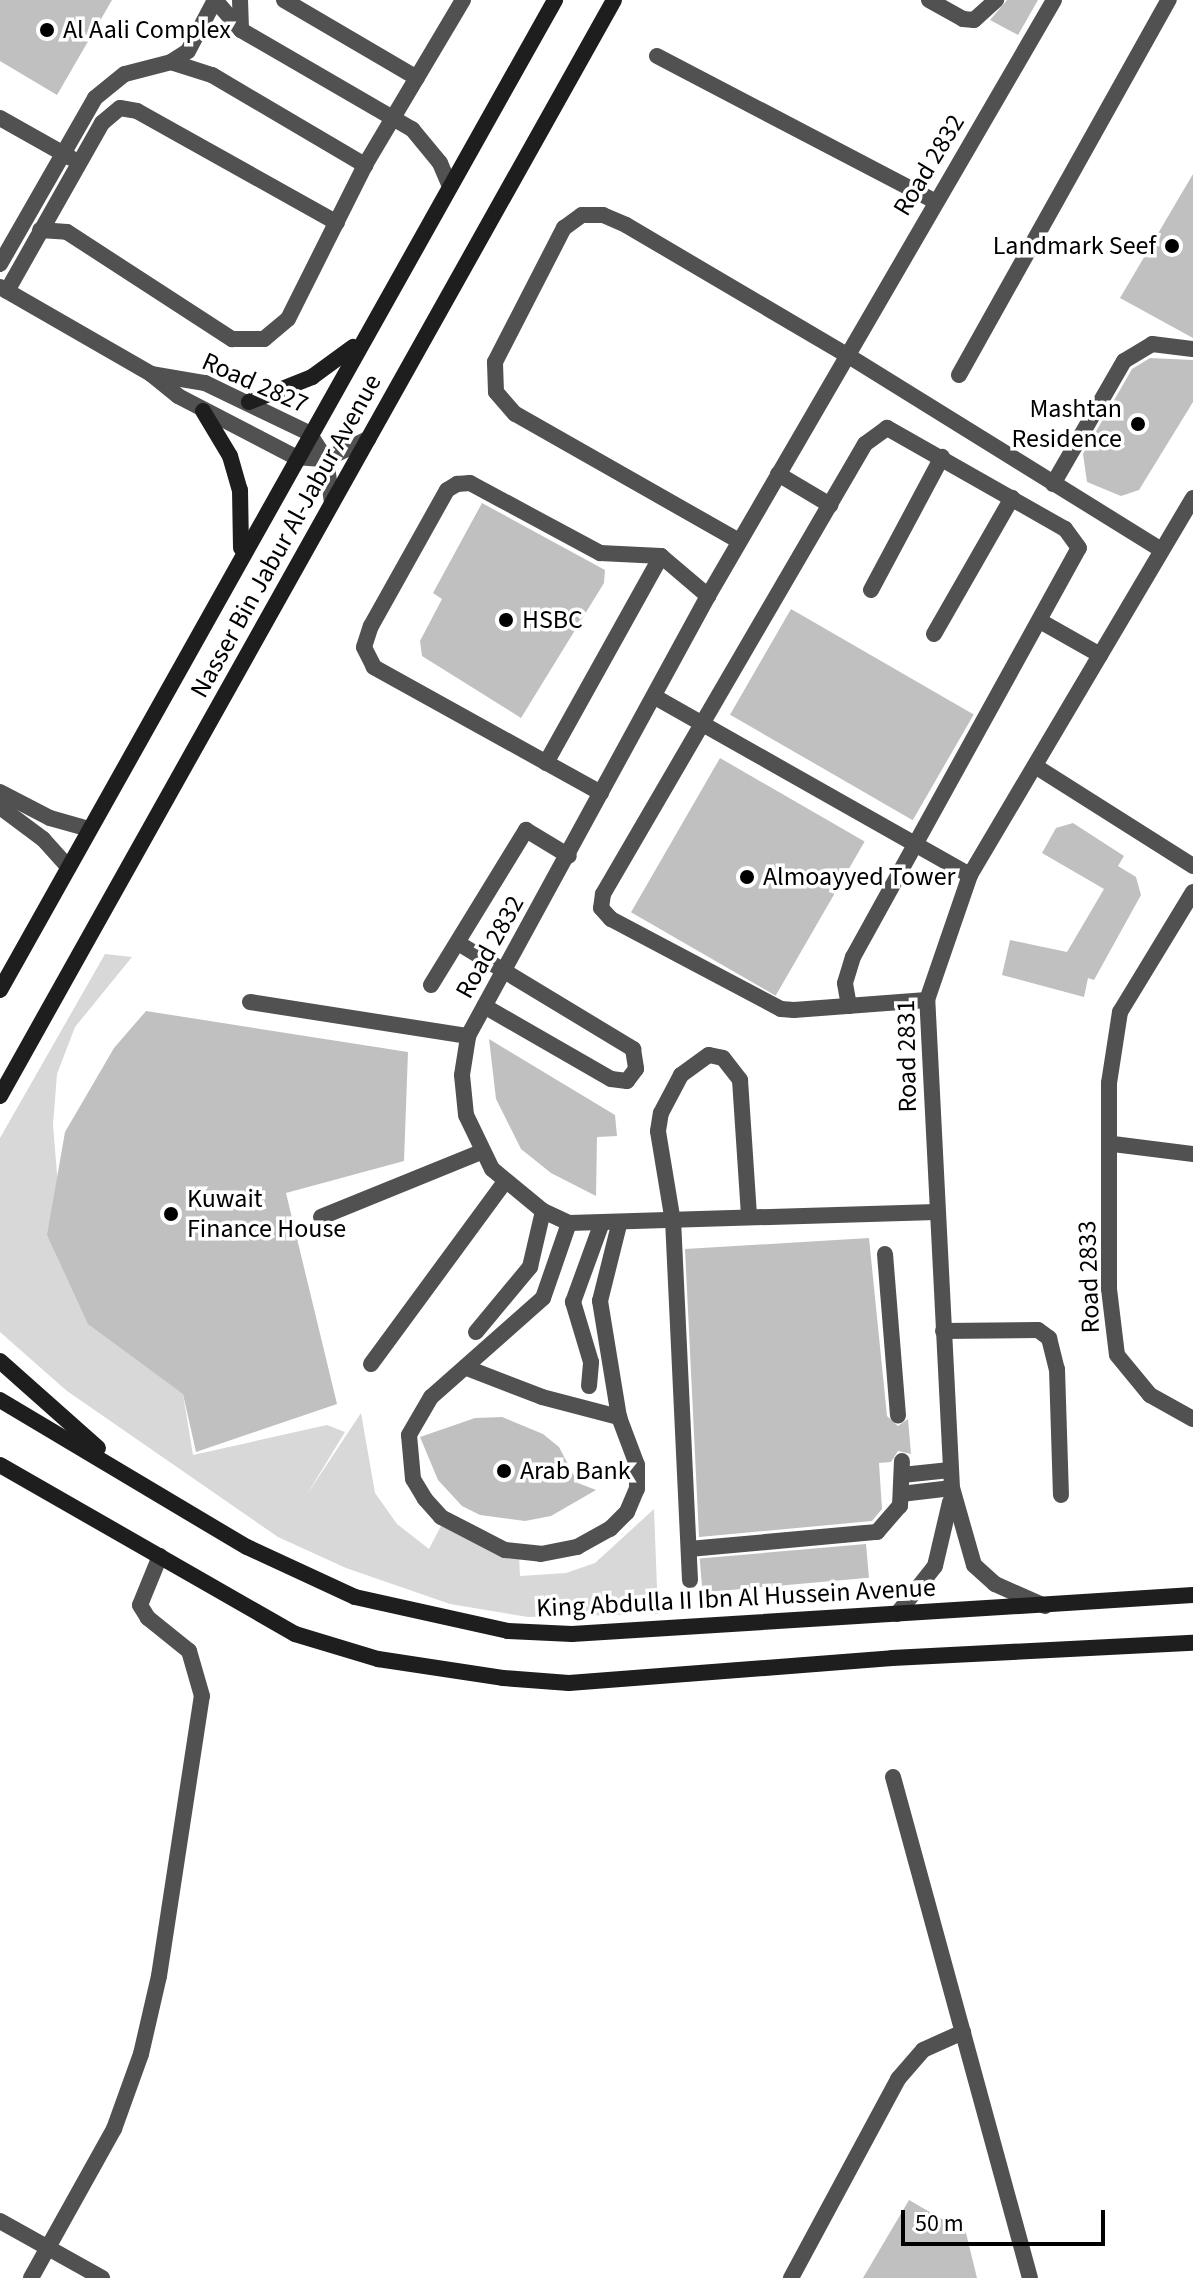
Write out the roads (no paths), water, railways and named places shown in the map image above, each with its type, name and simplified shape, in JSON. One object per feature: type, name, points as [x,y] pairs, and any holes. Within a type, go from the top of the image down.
[{"type":"main road","name":"Nasser Bin Jabur Al-Jabur Avenue","points":[[0,990],[240,555],[555,0]]},
{"type":"main road","name":"Nasser Bin Jabur Al-Jabur Avenue","points":[[0,1096],[614,0]]},
{"type":"main road","points":[[249,402],[312,377],[366,335]]},
{"type":"main road","points":[[203,411],[230,456],[240,490],[240,555]]},
{"type":"main road","points":[[0,1361],[126,1473]]},
{"type":"main road","name":"King Abdulla II Ibn Al Hussein Avenue","points":[[0,1400],[247,1547],[355,1597],[492,1628],[572,1634],[1047,1607],[1193,1595]]},
{"type":"main road","points":[[0,1465],[295,1634],[378,1659],[503,1678],[569,1683],[892,1658],[1193,1643]]},
{"type":"street","points":[[0,264],[62,153],[104,89],[137,68],[171,62],[188,51],[215,0],[241,30],[394,116],[428,145],[449,184]]},
{"type":"street","points":[[240,0],[241,30]]},
{"type":"street","points":[[284,0],[417,78]]},
{"type":"street","points":[[40,230],[67,232],[218,332],[248,342],[264,339],[288,319],[365,165],[463,0]]},
{"type":"street","points":[[929,0],[963,19],[974,20],[996,0]]},
{"type":"street","name":"Road 2832","points":[[936,1212],[749,1217],[619,1225],[569,1223],[543,1211],[504,1183],[481,1152],[466,1115],[462,1075],[468,1036],[502,970],[569,856],[710,592],[934,201],[1054,0]]},
{"type":"street","points":[[959,375],[1169,0]]},
{"type":"street","points":[[657,56],[934,201]]},
{"type":"street","points":[[171,62],[212,75],[365,165]]},
{"type":"street","points":[[3,289],[106,116],[129,108],[337,223]]},
{"type":"street","points":[[0,118],[79,163]]},
{"type":"street","points":[[739,541],[515,414],[496,392],[495,362],[564,228],[582,215],[603,215],[626,225],[847,355],[1162,550]]},
{"type":"street","name":"Road 2827","points":[[3,289],[151,374],[203,411],[295,457],[326,459],[368,439]]},
{"type":"street","points":[[1053,484],[1098,399],[1124,361],[1152,344],[1193,349]]},
{"type":"street","name":"Road 2827","points":[[151,374],[187,377],[249,402],[309,433],[326,459],[332,503]]},
{"type":"street","points":[[849,1006],[849,965],[1079,548],[1071,533],[1012,498],[896,431],[878,430],[830,505],[603,894],[601,908],[611,919],[768,1006],[794,1010],[849,1006],[927,1000]]},
{"type":"street","points":[[871,590],[942,457]]},
{"type":"street","points":[[778,474],[830,505]]},
{"type":"street","points":[[601,793],[374,667],[364,647],[371,626],[447,490],[457,484],[481,489],[588,549],[661,556],[677,572],[710,592]]},
{"type":"street","points":[[934,634],[1012,498]]},
{"type":"street","name":"Road 2831","points":[[1047,1607],[995,1584],[974,1565],[952,1488],[927,1000],[970,875],[1193,498]]},
{"type":"street","points":[[546,763],[661,556]]},
{"type":"street","points":[[1040,621],[1100,655]]},
{"type":"street","points":[[655,697],[970,875]]},
{"type":"street","points":[[1035,766],[1193,866]]},
{"type":"street","points":[[0,792],[50,818],[89,829]]},
{"type":"street","points":[[0,807],[43,839],[68,867]]},
{"type":"street","points":[[431,985],[526,830],[569,856]]},
{"type":"street","name":"Road 2833","points":[[1193,892],[1120,1012],[1109,1083],[1113,1144],[1109,1289],[1117,1355],[1150,1395],[1193,1419]]},
{"type":"street","points":[[458,943],[633,1049],[636,1069],[627,1081],[611,1079],[484,1006]]},
{"type":"street","points":[[250,1002],[468,1036]]},
{"type":"street","points":[[690,1580],[673,1222],[658,1131],[661,1113],[681,1075],[709,1055],[723,1058],[740,1080],[749,1217]]},
{"type":"street","points":[[1113,1144],[1193,1154]]},
{"type":"street","points":[[321,1217],[481,1152]]},
{"type":"street","points":[[371,1364],[504,1183]]},
{"type":"street","points":[[476,1332],[530,1267],[543,1211]]},
{"type":"street","points":[[569,1223],[543,1298],[431,1397],[409,1435],[408,1458],[413,1479],[441,1517],[505,1550],[541,1554],[577,1547],[627,1512],[637,1489],[637,1465],[619,1417],[600,1301],[619,1225]]},
{"type":"street","points":[[589,1386],[591,1362],[573,1302],[601,1225]]},
{"type":"street","points":[[885,1254],[898,1415]]},
{"type":"street","points":[[943,1331],[1038,1330],[1049,1338],[1057,1369],[1061,1495]]},
{"type":"street","points":[[467,1368],[542,1397],[619,1417]]},
{"type":"street","points":[[689,1549],[877,1532],[895,1517],[901,1494],[902,1468],[950,1470]]},
{"type":"street","points":[[901,1494],[952,1488]]},
{"type":"street","name":"Road 2831","points":[[897,1614],[935,1566],[947,1533],[952,1488]]},
{"type":"street","points":[[31,2278],[114,2129],[141,2054],[202,1714],[200,1679],[189,1651],[148,1618],[140,1605],[160,1556]]},
{"type":"street","points":[[893,1777],[1030,2278]]},
{"type":"street","points":[[791,2278],[898,2079],[923,2050],[963,2032]]},
{"type":"street","points":[[0,2221],[102,2278]]},
{"type":"place","name":"Al Aali Complex","points":[[47,30]]},
{"type":"place","name":"Landmark Seef","points":[[1172,246]]},
{"type":"place","name":"Mashtan Residence","points":[[1138,424]]},
{"type":"place","name":"HSBC","points":[[506,620]]},
{"type":"place","name":"Almoayyed Tower","points":[[747,877]]},
{"type":"place","name":"Kuwait Finance House","points":[[171,1214]]},
{"type":"place","name":"Arab Bank","points":[[504,1471]]}]
